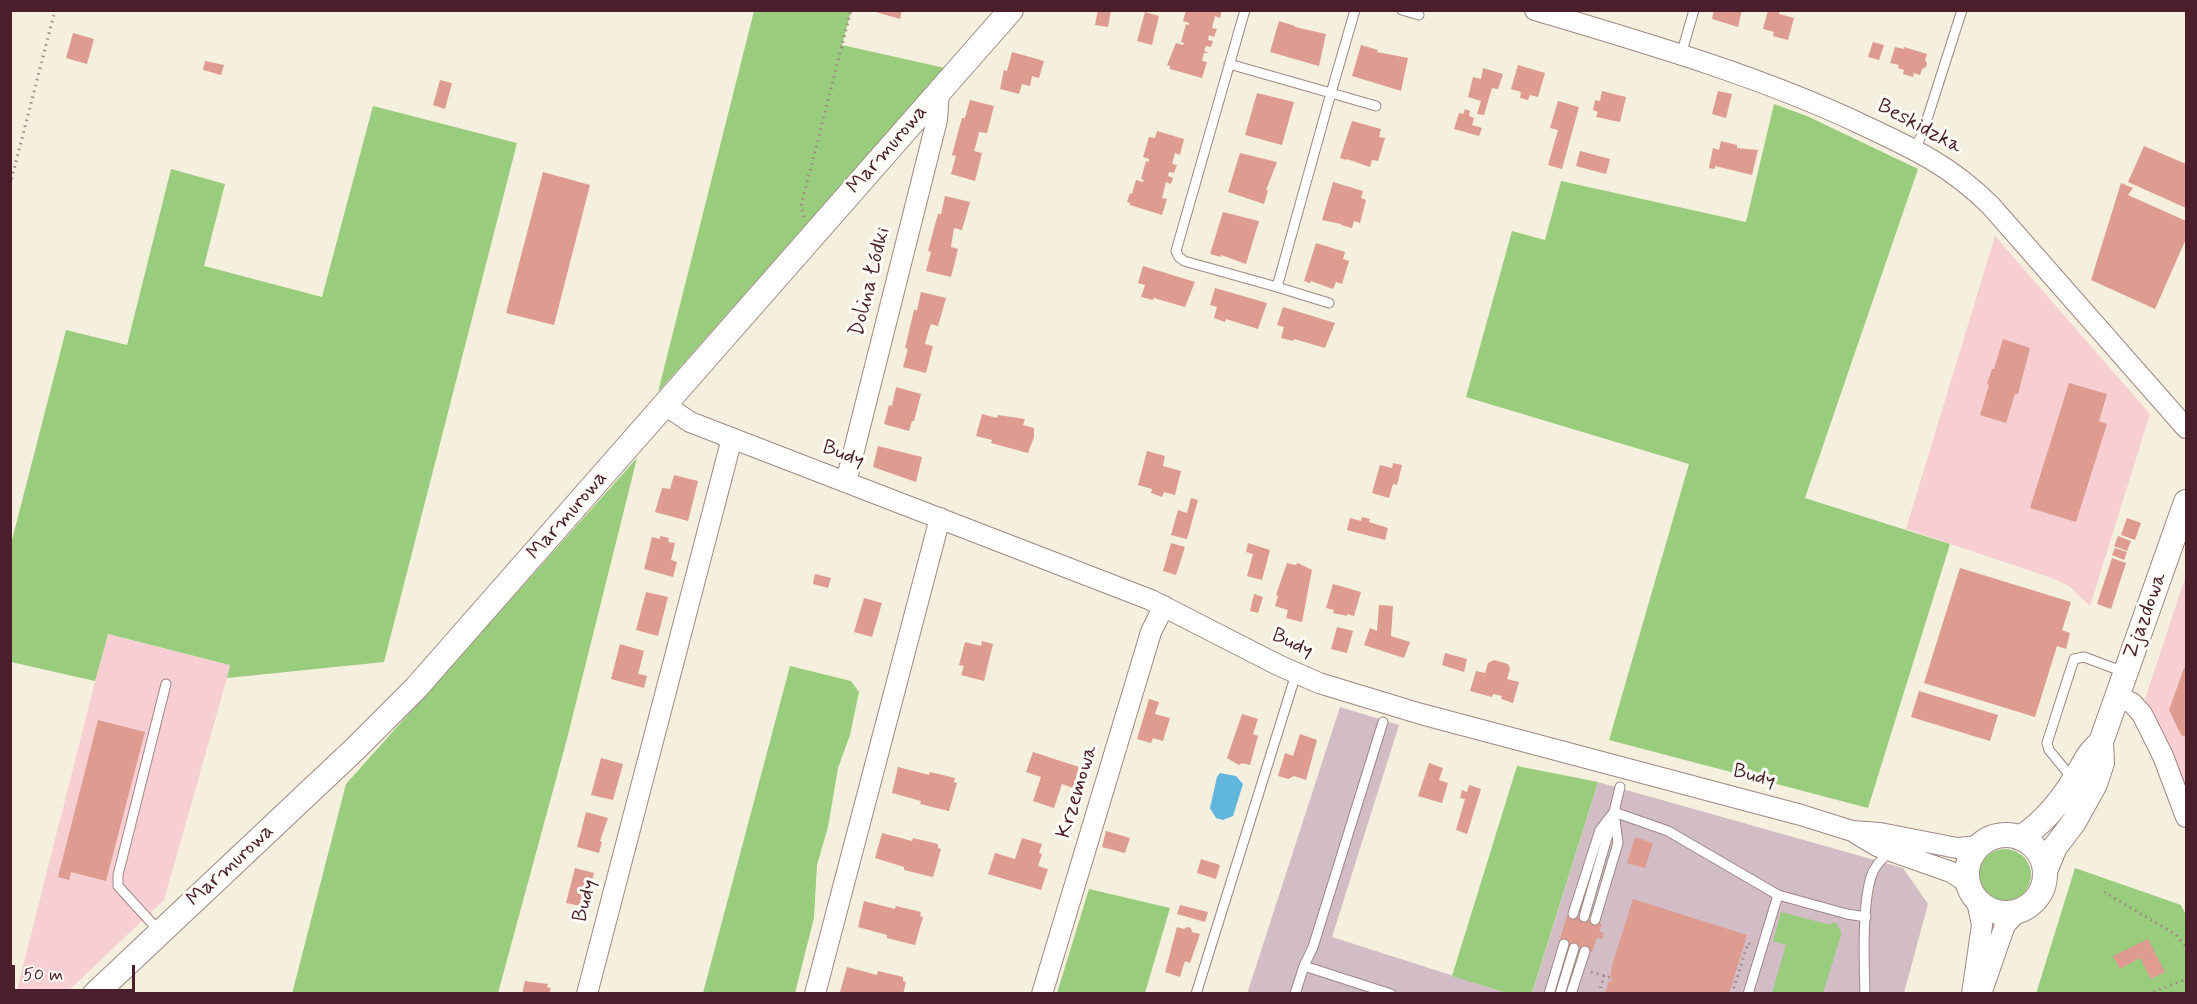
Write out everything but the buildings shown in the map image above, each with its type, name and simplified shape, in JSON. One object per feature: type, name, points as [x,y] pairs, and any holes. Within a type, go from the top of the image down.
[{"type":"street","name":"Marmurowa","points":[[95,993],[355,750],[416,688],[1011,10]]},
{"type":"street","name":"Beskidzka","points":[[1535,10],[1681,55],[1798,96],[1915,149],[1956,174],[1991,206],[2187,428]]},
{"type":"street","name":"Dolina Łódki","points":[[846,482],[937,120],[939,92]]},
{"type":"street","name":"Budy","points":[[665,405],[690,422],[1164,606],[1296,674],[1421,714],[1801,814],[1852,831],[1877,846],[1951,872],[1962,879],[1972,894]]},
{"type":"street","name":"Budy","points":[[587,993],[732,438]]},
{"type":"street","name":"Zjazdowa","points":[[2045,871],[2055,847],[2074,822],[2095,784],[2102,763],[2101,742],[2187,502]]},
{"type":"street","points":[[815,993],[940,518]]},
{"type":"street","name":"Krzemowa","points":[[1042,993],[1151,633],[1164,606]]},
{"type":"street","points":[[2117,696],[2132,703],[2142,714],[2163,756],[2187,817]]},
{"type":"street","name":"Zjazdowa","points":[[2020,838],[2044,818],[2074,780],[2087,755],[2101,742]]},
{"type":"street","name":"Budy","points":[[1852,831],[1880,833],[1957,848],[1979,846]]},
{"type":"street","points":[[1972,993],[1982,925],[1966,869],[1973,852],[1979,846],[1994,837],[2011,836],[2020,838],[2034,847],[2043,862],[2045,880],[2033,903],[2018,912],[2005,925],[1981,993]]},
{"type":"street","points":[[1972,894],[1984,907],[2000,913],[2018,912]]},
{"type":"lane","points":[[1245,10],[1176,251],[1184,261],[1329,303]]},
{"type":"lane","points":[[1277,287],[1355,10]]},
{"type":"lane","points":[[1402,10],[1419,15]]},
{"type":"lane","points":[[1681,55],[1694,10]]},
{"type":"lane","points":[[1915,149],[1923,132],[1962,10]]},
{"type":"lane","points":[[1230,64],[1376,106]]},
{"type":"lane","points":[[2074,780],[2049,750],[2047,743],[2074,659],[2084,657],[2126,673]]},
{"type":"lane","points":[[1196,993],[1296,674]]},
{"type":"lane","points":[[160,932],[118,886],[118,875],[166,684]]},
{"type":"lane","points":[[1294,993],[1314,947],[1383,722]]},
{"type":"lane","points":[[1584,917],[1620,787]]},
{"type":"lane","points":[[1614,812],[1668,831],[1778,895],[1866,917]]},
{"type":"lane","points":[[1573,914],[1600,830],[1614,812]]},
{"type":"lane","points":[[1594,920],[1618,843],[1614,812]]},
{"type":"lane","points":[[1859,993],[1871,875],[1882,858],[1890,851]]},
{"type":"lane","points":[[1748,993],[1778,895]]},
{"type":"lane","points":[[1549,993],[1564,944]]},
{"type":"lane","points":[[1560,993],[1574,948]]},
{"type":"lane","points":[[1571,993],[1585,951]]},
{"type":"lane","points":[[1864,959],[1867,993]]},
{"type":"lane","points":[[1304,966],[1391,993]]},
{"type":"path","points":[[10,185],[55,10]]},
{"type":"path","points":[[816,232],[807,225],[801,206],[851,10]]},
{"type":"path","points":[[2104,892],[2175,934],[2187,946]]},
{"type":"path","points":[[1592,972],[1612,978]]},
{"type":"path","points":[[1599,993],[1604,975]]},
{"type":"path","points":[[2148,993],[2187,978]]},
{"type":"shaded area","points":[[1995,236],[2150,414],[2090,606],[2069,586],[2052,578],[1906,529]]},
{"type":"shaded area","points":[[2186,575],[2186,802],[2145,699]]},
{"type":"shaded area","points":[[107,634],[230,665],[227,678],[164,900],[66,993],[16,994]]},
{"type":"shaded area","points":[[1340,707],[1399,725],[1332,937],[1507,993],[1247,994]]},
{"type":"shaded area","points":[[1598,782],[1903,868],[1928,904],[1904,993],[1532,994]]},
{"type":"green space","points":[[754,11],[851,11],[842,45],[945,68],[658,392]]},
{"type":"green space","points":[[1774,104],[1807,116],[1918,169],[1805,498],[1950,544],[1868,808],[1609,740],[1689,464],[1466,397],[1512,231],[1545,240],[1561,181],[1746,222]]},
{"type":"green space","points":[[373,106],[517,143],[384,662],[227,678],[230,665],[108,634],[95,681],[11,662],[11,544],[66,330],[127,345],[171,169],[225,184],[204,266],[322,297]]},
{"type":"green space","points":[[637,458],[568,735],[498,993],[292,994],[346,784]]},
{"type":"green space","points":[[790,666],[851,681],[859,692],[850,735],[838,768],[828,827],[817,865],[814,918],[795,993],[703,993]]},
{"type":"green space","points":[[1517,766],[1598,782],[1532,993],[1507,993],[1452,976]]},
{"type":"green space","points":[[2005,849],[2015,851],[2023,857],[2029,865],[2031,875],[2029,885],[2023,893],[2015,899],[2005,901],[1995,899],[1987,893],[1981,885],[1979,875],[1981,865],[1987,857],[1995,851]]},
{"type":"green space","points":[[2075,868],[2181,905],[2186,915],[2186,993],[2036,994]]},
{"type":"green space","points":[[1089,889],[1170,908],[1145,993],[1057,993]]},
{"type":"green space","points":[[1781,912],[1831,925],[1832,922],[1836,923],[1841,931],[1823,993],[1772,993],[1786,945],[1773,941]]},
{"type":"water","points":[[1220,773],[1236,776],[1243,784],[1233,816],[1223,820],[1216,818],[1210,808]]}]
